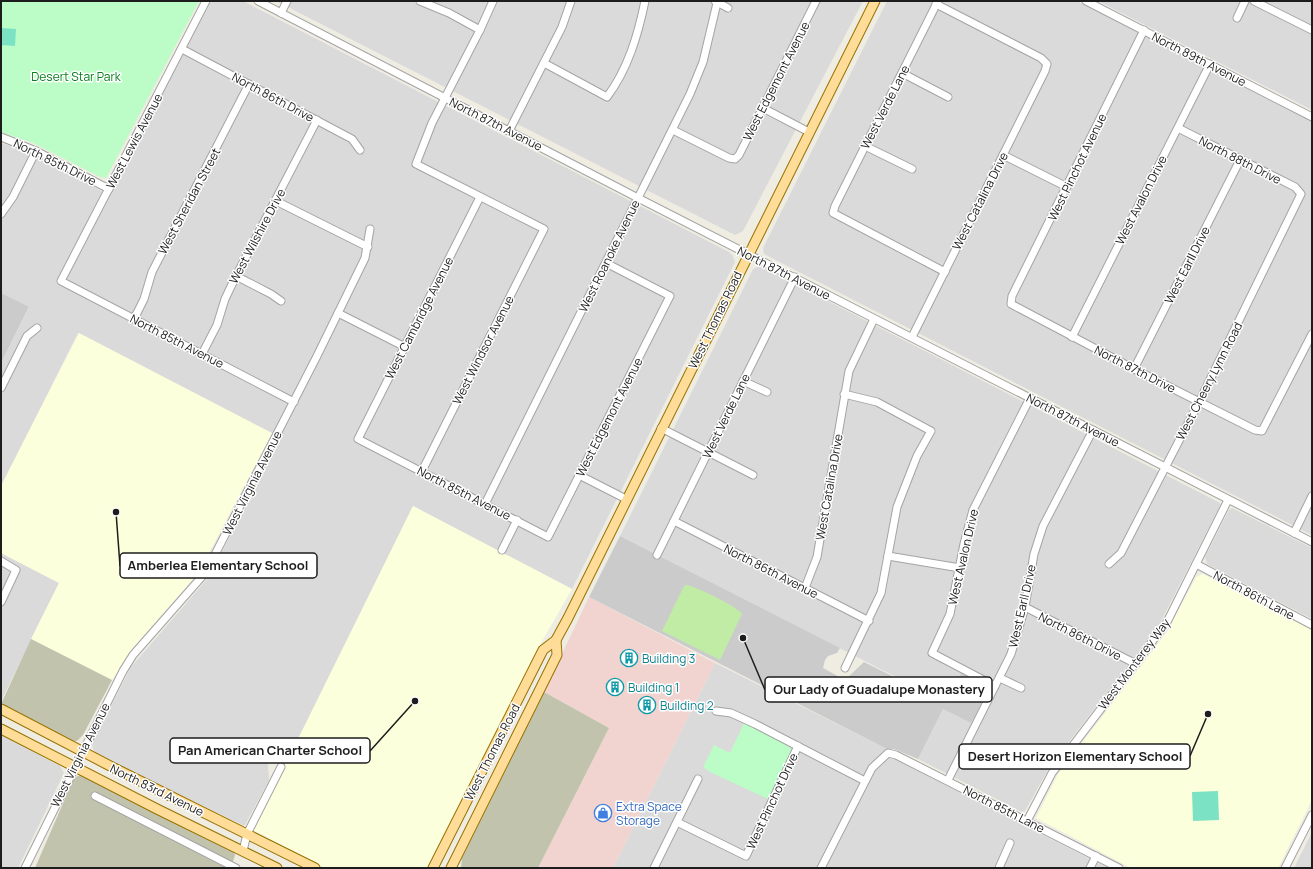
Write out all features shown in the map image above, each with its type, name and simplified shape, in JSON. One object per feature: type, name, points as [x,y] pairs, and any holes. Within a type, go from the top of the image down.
[{"type":"main road","name":"West Thomas Road","points":[[433,868],[543,650],[556,640],[875,1]]},
{"type":"main road","name":"West Thomas Road","points":[[451,868],[556,655],[556,640]]},
{"type":"main road","name":"North 83rd Avenue","points":[[1,709],[315,868]]},
{"type":"main road","name":"North 83rd Avenue","points":[[1,729],[156,809],[243,850],[277,868]]},
{"type":"main road","points":[[482,771],[496,778]]},
{"type":"street","name":"West Lewis Avenue","points":[[61,280],[206,1]]},
{"type":"street","name":"North 87th Avenue","points":[[258,1],[638,198],[1312,542]]},
{"type":"street","points":[[281,13],[287,1]]},
{"type":"street","points":[[420,1],[449,13],[480,30]]},
{"type":"street","points":[[480,197],[416,164],[432,123],[480,30],[493,1]]},
{"type":"street","points":[[509,131],[562,27],[571,1]]},
{"type":"street","points":[[544,63],[607,97],[620,80],[630,54],[645,1]]},
{"type":"street","name":"West Edgemont Avenue","points":[[673,130],[729,158],[735,159],[739,155],[816,1]]},
{"type":"street","name":"North 89th Avenue","points":[[1086,1],[1312,117]]},
{"type":"street","points":[[1236,18],[1245,1]]},
{"type":"street","points":[[1254,1],[1312,30]]},
{"type":"street","points":[[716,2],[728,8]]},
{"type":"street","name":"West Roanoke Avenue","points":[[485,504],[673,130],[703,62],[716,2]]},
{"type":"street","name":"West Catalina Drive","points":[[912,338],[1045,71],[1047,64],[1041,58],[937,3]]},
{"type":"street","name":"West Verde Lane","points":[[937,3],[835,206],[833,213],[945,272]]},
{"type":"street","name":"West Pinchot Avenue","points":[[1011,304],[1012,296],[1067,188],[1144,30]]},
{"type":"street","name":"North 86th Drive","points":[[182,49],[352,139],[360,150]]},
{"type":"street","name":"West Avalon Drive","points":[[1072,337],[1210,64]]},
{"type":"street","points":[[902,73],[948,97]]},
{"type":"street","name":"West Sheridan Street","points":[[134,319],[144,299],[152,272],[249,84]]},
{"type":"street","points":[[763,108],[810,132]]},
{"type":"street","name":"West Wilshire Drive","points":[[202,354],[217,325],[225,298],[317,120]]},
{"type":"street","name":"North 88th Drive","points":[[1178,128],[1295,187],[1301,194]]},
{"type":"street","name":"North 85th Drive","points":[[1,138],[36,150],[109,189]]},
{"type":"street","points":[[865,146],[912,169]]},
{"type":"street","points":[[1,214],[13,197],[36,150]]},
{"type":"street","points":[[1003,155],[1067,188]]},
{"type":"street","name":"West Earll Drive","points":[[1134,369],[1240,160]]},
{"type":"street","name":"West Cheery Lynn Road","points":[[1109,564],[1121,553],[1166,467],[1301,194]]},
{"type":"street","name":"West Windsor Avenue","points":[[422,471],[544,229],[480,197]]},
{"type":"street","name":"West Cambridge Avenue","points":[[358,439],[480,197]]},
{"type":"street","points":[[276,201],[368,247]]},
{"type":"street","name":"West Virginia Avenue","points":[[25,868],[123,671],[133,655],[206,572],[294,402],[365,258],[370,229]]},
{"type":"street","name":"West Edgemont Avenue","points":[[548,537],[670,296],[606,263]]},
{"type":"street","points":[[236,276],[272,294],[281,301]]},
{"type":"street","name":"West Verde Lane","points":[[656,555],[794,277]]},
{"type":"street","name":"North 85th Avenue","points":[[61,280],[294,402]]},
{"type":"street","name":"North 87th Drive","points":[[1011,304],[1199,402],[1255,430],[1262,431],[1312,334]]},
{"type":"street","points":[[338,313],[405,347]]},
{"type":"street","name":"West Catalina Drive","points":[[805,588],[817,557],[849,371],[874,318]]},
{"type":"street","points":[[1,388],[27,336],[36,328]]},
{"type":"street","points":[[743,381],[767,392]]},
{"type":"street","points":[[844,394],[877,402],[931,431],[917,456],[897,507],[881,593],[869,621],[845,668]]},
{"type":"street","name":"West Avalon Drive","points":[[995,686],[932,653],[950,614],[973,510],[1030,398]]},
{"type":"street","points":[[661,428],[754,475]]},
{"type":"street","name":"West Earll Drive","points":[[948,780],[1000,678],[1015,644],[1025,607],[1034,554],[1043,526],[1093,430]]},
{"type":"street","name":"North 85th Avenue","points":[[358,439],[548,537]]},
{"type":"street","points":[[579,475],[626,499]]},
{"type":"street","points":[[1294,533],[1312,496]]},
{"type":"street","name":"West Monterey Way","points":[[1027,821],[1052,773],[1167,622],[1228,500]]},
{"type":"street","points":[[502,550],[517,520]]},
{"type":"street","name":"North 86th Avenue","points":[[674,521],[869,621]]},
{"type":"street","points":[[888,556],[960,568]]},
{"type":"street","points":[[1,561],[16,570],[1,602]]},
{"type":"street","name":"North 86th Lane","points":[[1196,564],[1312,625]]},
{"type":"street","name":"North 86th Drive","points":[[1025,607],[1136,664]]},
{"type":"street","points":[[1000,678],[1021,688]]},
{"type":"street","points":[[716,711],[731,713],[865,781],[821,868]]},
{"type":"street","name":"West Pinchot Drive","points":[[677,822],[746,856],[798,746]]},
{"type":"street","name":"North 85th Lane","points":[[865,781],[878,761],[888,753],[896,755],[948,780],[1119,868]]},
{"type":"street","points":[[243,850],[247,834],[281,766]]},
{"type":"street","points":[[654,868],[698,779]]},
{"type":"street","points":[[95,796],[236,868]]},
{"type":"street","points":[[1285,868],[1311,819]]},
{"type":"street","points":[[999,868],[1010,843]]},
{"type":"street","points":[[1090,868],[1096,856]]},
{"type":"shaded area","points":[[210,1],[243,1],[729,252],[733,256],[735,262],[572,589],[413,506],[290,757],[277,755],[269,761],[269,780],[245,825],[242,825],[96,754],[92,743],[131,667],[208,578],[281,439],[78,333],[1,486],[1,363],[29,308],[1,293],[1,143],[17,148],[110,195]]},
{"type":"shaded area","points":[[276,1],[863,1],[743,231],[735,235]]},
{"type":"shaded area","points":[[887,1],[1077,1],[1312,121],[1312,535],[764,254],[763,248]]},
{"type":"shaded area","points":[[1098,1],[1312,1],[1312,110],[1257,82]]},
{"type":"shaded area","points":[[762,267],[1220,503],[1220,506],[1160,623],[1049,768],[1025,811],[1022,812],[918,759],[943,709],[971,723],[947,703],[620,536],[753,269]]},
{"type":"shaded area","points":[[1,293],[29,307],[1,363]]},
{"type":"shaded area","points":[[79,333],[272,433],[199,572],[132,649],[112,680],[31,639],[59,583],[1,553],[1,486]]},
{"type":"shaded area","points":[[413,506],[572,589],[540,645],[427,868],[325,868],[253,830]]},
{"type":"shaded area","points":[[1232,508],[1312,548],[1312,619],[1207,564],[1205,557],[1229,510]]},
{"type":"shaded area","points":[[620,536],[840,648],[837,653],[828,656],[825,660],[823,668],[845,680],[864,662],[946,703],[962,672],[986,684],[988,691],[971,723],[943,709],[918,759],[894,749],[887,749],[589,597]]},
{"type":"shaded area","points":[[1,553],[59,583],[1,701]]},
{"type":"shaded area","points":[[1203,574],[1312,630],[1312,800],[1278,868],[1131,868],[1036,818],[1058,774],[1167,632],[1196,577]]},
{"type":"shaded area","points":[[589,597],[715,663],[613,868],[538,868],[609,728],[544,692]]},
{"type":"shaded area","points":[[31,639],[112,680],[83,735],[77,741],[73,741],[1,704]]},
{"type":"shaded area","points":[[715,663],[887,749],[890,758],[1108,868],[613,868]]},
{"type":"shaded area","points":[[544,692],[609,728],[538,868],[461,868],[462,858]]},
{"type":"shaded area","points":[[1,735],[60,766],[64,773],[18,868],[1,868]]},
{"type":"shaded area","points":[[80,775],[234,852],[235,855],[231,868],[35,868],[74,778]]},
{"type":"shaded area","points":[[1312,832],[1312,868],[1294,868]]},
{"type":"green space","name":"Desert Star Park","points":[[1,1],[199,1],[106,178],[100,177],[33,143],[1,132]]},
{"type":"green space","points":[[1,28],[16,29],[15,46],[1,45]]},
{"type":"green space","points":[[687,585],[717,598],[742,614],[720,660],[662,631],[684,586]]},
{"type":"green space","points":[[744,723],[789,746],[791,749],[791,753],[768,799],[710,772],[703,767],[714,745],[730,753]]},
{"type":"green space","points":[[1218,791],[1219,820],[1193,821],[1192,792]]},
{"type":"place","name":"Amberlea Elementary School","points":[[116,512]]},
{"type":"place","name":"Our Lady of Guadalupe Monastery","points":[[743,638]]},
{"type":"place","name":"Building 3","points":[[629,658]]},
{"type":"place","name":"Building 1","points":[[615,687]]},
{"type":"place","name":"Pan American Charter School","points":[[415,701]]},
{"type":"place","name":"Building 2","points":[[647,705]]},
{"type":"place","name":"Desert Horizon Elementary School","points":[[1208,714]]},
{"type":"place","name":"Extra Space Storage","points":[[603,813]]}]
